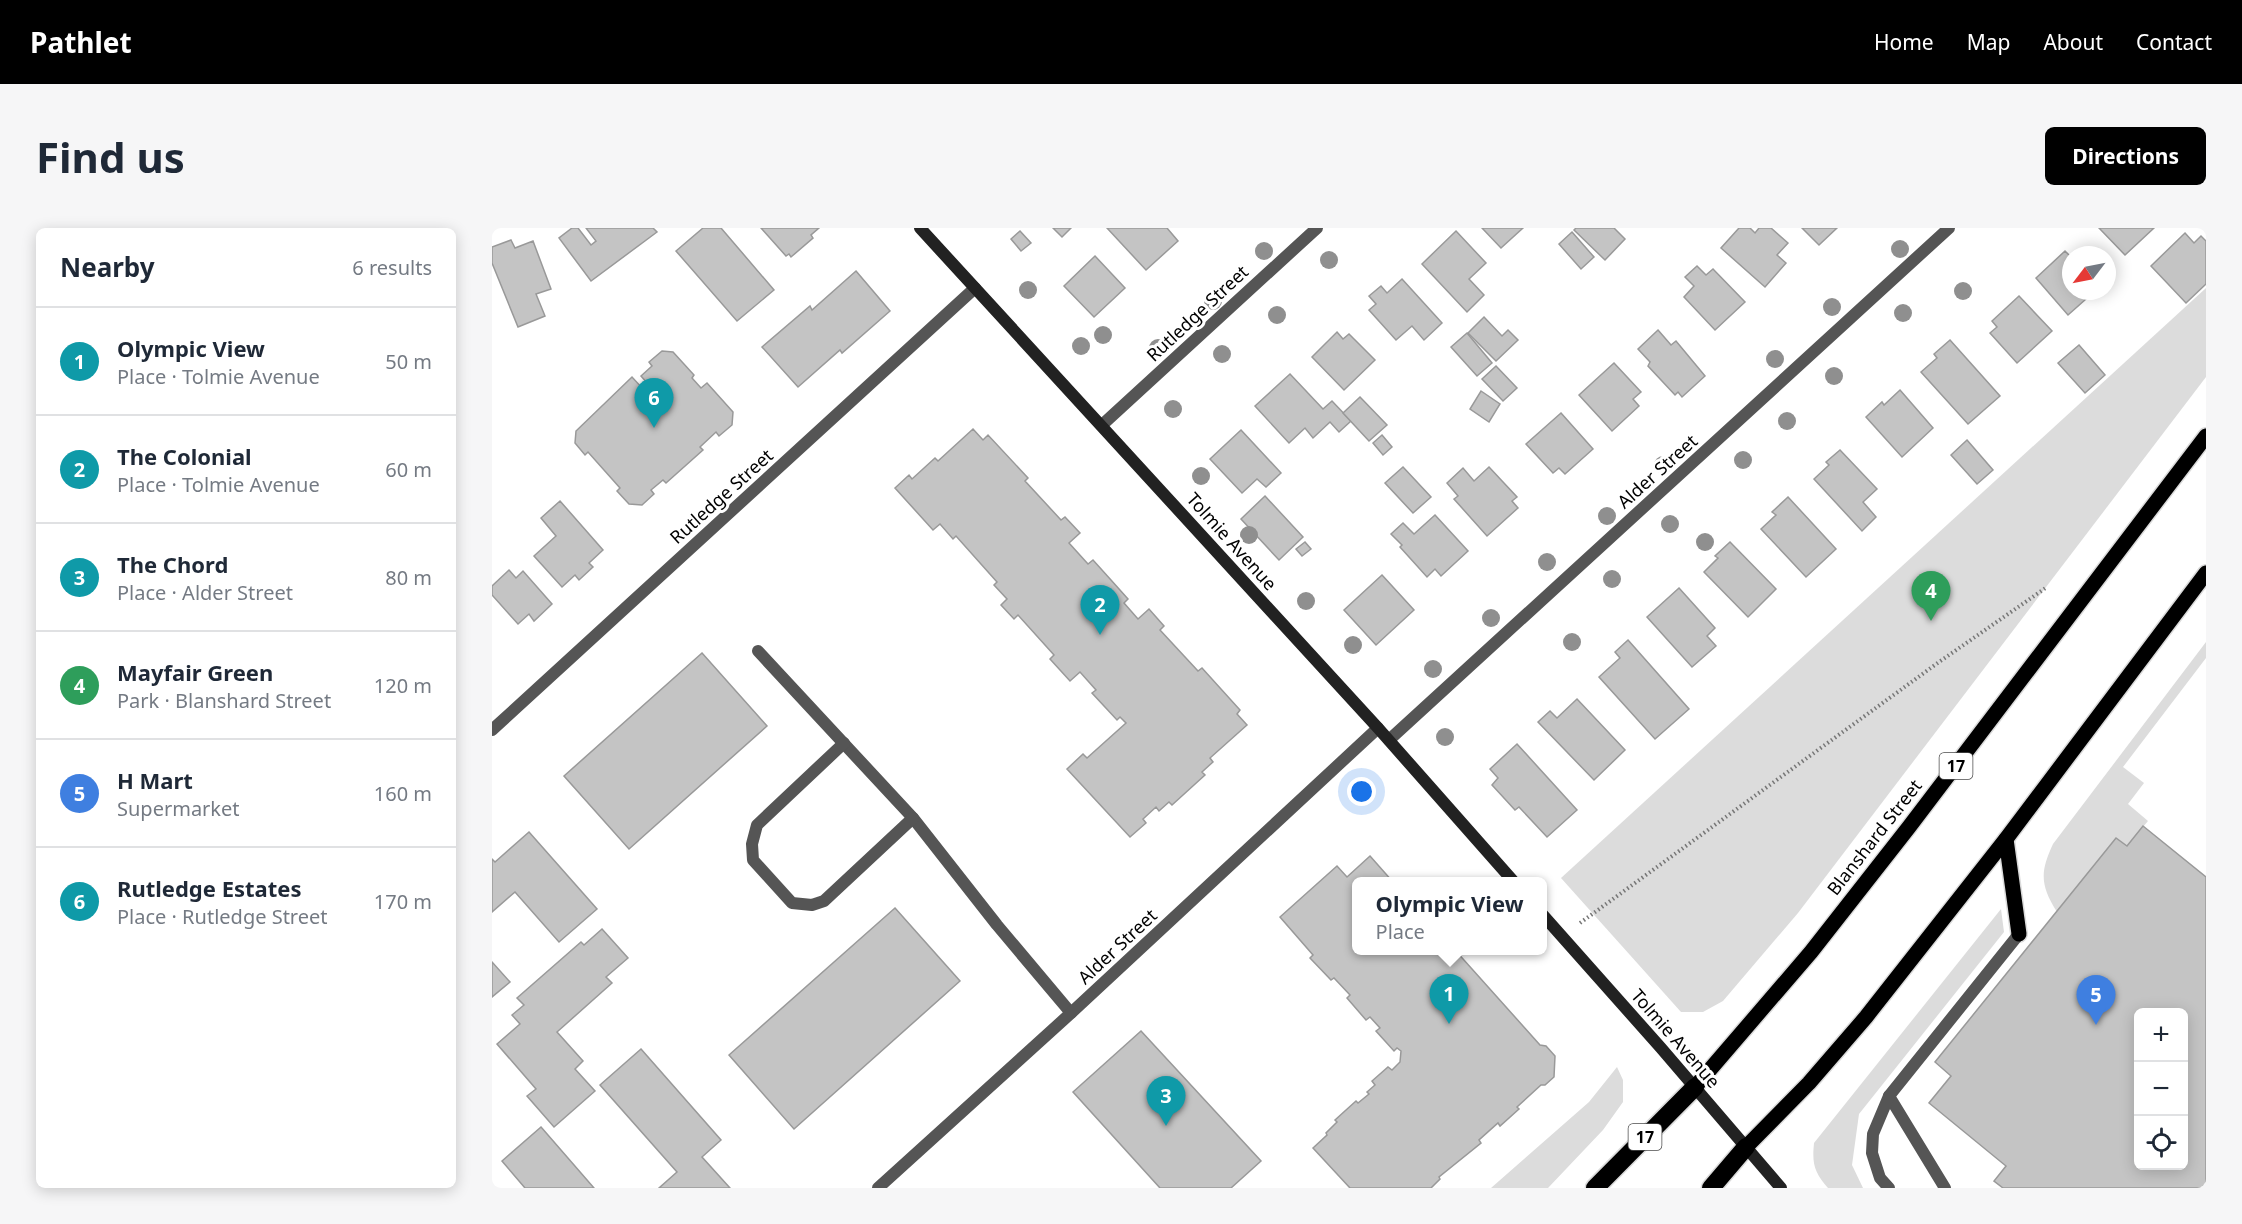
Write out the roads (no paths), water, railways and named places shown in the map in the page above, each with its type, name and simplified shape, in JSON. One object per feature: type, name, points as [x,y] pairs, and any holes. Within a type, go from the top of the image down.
[{"type":"highway","name":"Blanshard Street","points":[[1595,1188],[1695,1087]]},
{"type":"highway","points":[[1711,1188],[1746,1147]]},
{"type":"main road","name":"Blanshard Street","points":[[1695,1087],[1811,952],[1909,827],[2206,436]]},
{"type":"main road","points":[[1746,1147],[1809,1083],[1866,1017],[2006,839],[2206,573]]},
{"type":"main road","points":[[2006,839],[2019,934]]},
{"type":"street","name":"Tolmie Avenue","points":[[920,228],[1389,740],[1510,877]]},
{"type":"street","name":"Rutledge Street","points":[[1102,425],[1317,228]]},
{"type":"street","name":"Alder Street","points":[[1389,740],[1949,228]]},
{"type":"street","name":"Rutledge Street","points":[[492,730],[975,288]]},
{"type":"street","points":[[758,651],[913,819],[997,925],[1071,1013]]},
{"type":"street","name":"Alder Street","points":[[878,1188],[1071,1013],[1378,728]]},
{"type":"street","points":[[843,743],[757,825],[752,844],[753,860],[792,903],[812,905],[824,901],[913,819]]},
{"type":"street","name":"Tolmie Avenue","points":[[1547,920],[1781,1188]]},
{"type":"street","points":[[1889,1188],[1880,1178],[1872,1153],[1873,1134],[1889,1096],[2019,934]]},
{"type":"street","points":[[1889,1096],[1945,1188]]},
{"type":"place","name":"Rutledge Estates","points":[[654,428]]},
{"type":"place","name":"Mayfair Green","points":[[1931,621]]},
{"type":"place","name":"The Colonial","points":[[1100,635]]},
{"type":"place","name":"Olympic View","points":[[1449,1024]]},
{"type":"place","name":"H Mart","points":[[2096,1025]]},
{"type":"place","name":"The Chord","points":[[1166,1126]]}]
